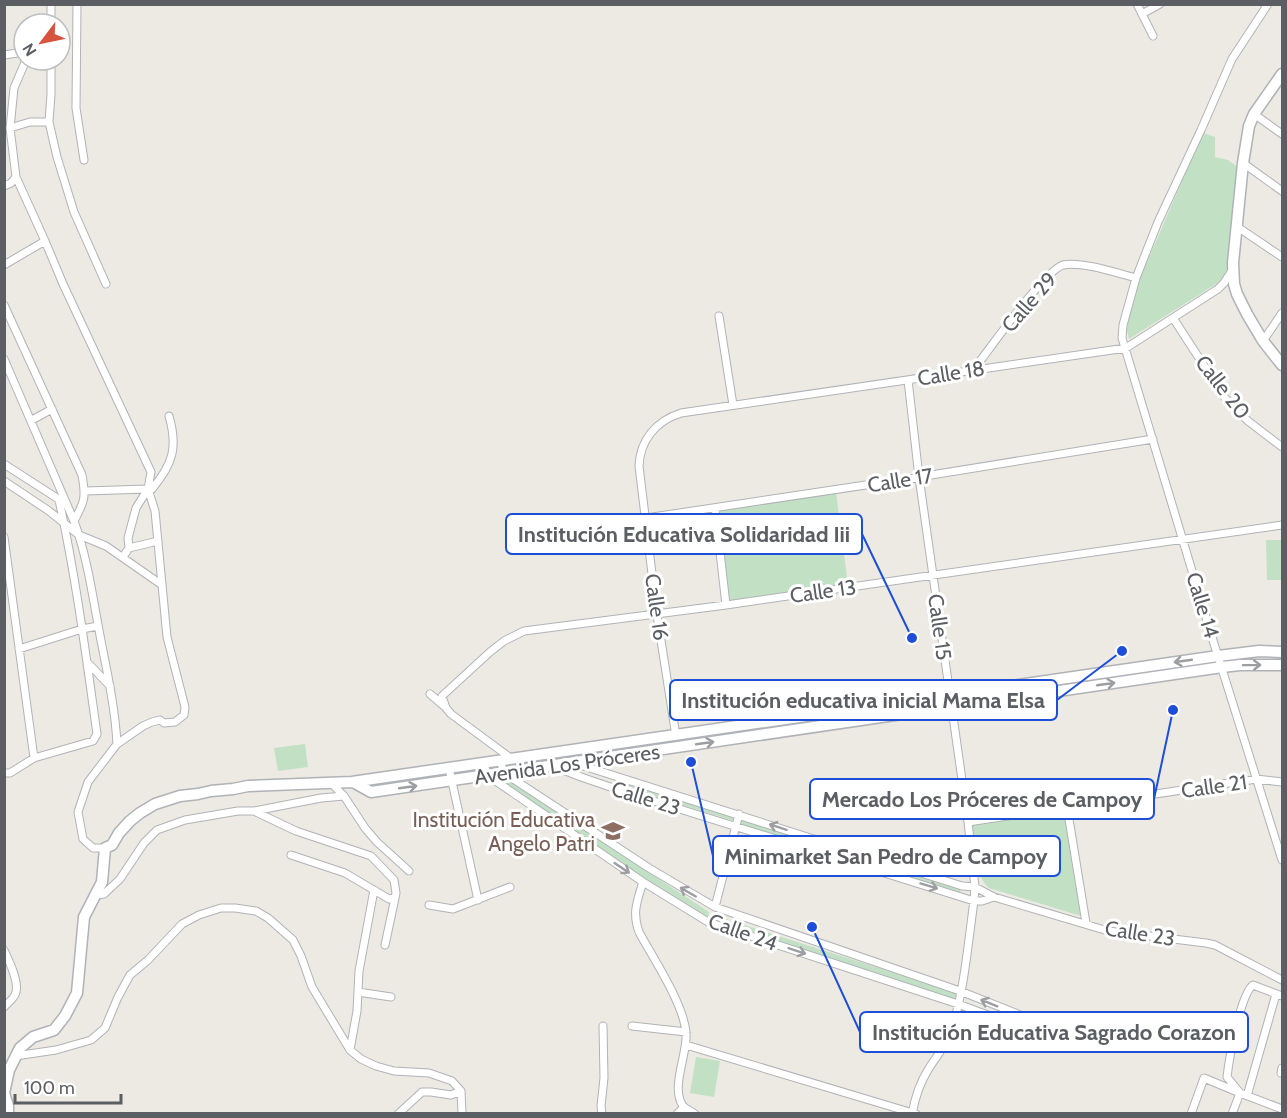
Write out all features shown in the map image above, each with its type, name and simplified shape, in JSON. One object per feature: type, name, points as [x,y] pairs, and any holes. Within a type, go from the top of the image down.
[{"type":"main road","points":[[1282,74],[1254,114],[1249,126],[1243,163],[1233,269],[1237,294],[1247,314],[1263,341],[1282,365]]},
{"type":"main road","name":"Avenida Los Próceres","points":[[352,782],[371,792],[452,781],[951,707],[1220,661],[1259,651],[1282,652]]},
{"type":"main road","name":"Avenida Los Próceres","points":[[105,848],[112,845],[130,820],[155,804],[211,790],[248,786],[352,782],[950,694],[1220,661],[1240,665],[1282,665]]},
{"type":"main road","points":[[8,1113],[4,1093],[15,1056],[20,1048],[33,1037],[54,1030],[65,1016],[77,993],[84,917],[102,882],[105,848]]},
{"type":"street","points":[[77,4],[76,108],[84,160]]},
{"type":"street","points":[[1137,4],[1152,36]]},
{"type":"street","points":[[1142,14],[1160,4]]},
{"type":"street","name":"Calle 14","points":[[1268,4],[1232,59],[1158,222],[1136,278],[1123,325],[1122,338],[1282,860]]},
{"type":"street","points":[[21,72],[14,88],[10,128],[16,177],[151,472],[148,489],[136,508],[128,538],[129,548],[123,557]]},
{"type":"street","points":[[51,72],[49,122],[57,157],[74,212],[106,284]]},
{"type":"street","points":[[1254,114],[1282,134]]},
{"type":"street","points":[[10,128],[30,122],[49,122]]},
{"type":"street","points":[[1243,163],[1282,191]]},
{"type":"street","points":[[4,186],[16,177]]},
{"type":"street","points":[[1236,226],[1282,257]]},
{"type":"street","points":[[4,265],[45,241]]},
{"type":"street","name":"Calle 29","points":[[974,369],[1055,269],[1065,265],[1089,266],[1136,278]]},
{"type":"street","name":"Calle 18","points":[[650,433],[657,425],[681,413],[1126,348],[1218,289],[1233,269]]},
{"type":"street","points":[[5,307],[82,475],[85,491],[84,503],[74,521]]},
{"type":"street","points":[[1263,341],[1282,313]]},
{"type":"street","points":[[719,316],[734,405]]},
{"type":"street","name":"Calle 20","points":[[1173,318],[1225,398],[1248,421],[1282,447]]},
{"type":"street","points":[[4,359],[80,535],[110,686],[117,744]]},
{"type":"street","name":"Calle 15","points":[[908,380],[975,887],[958,1004],[948,1038],[919,1086],[915,1096],[914,1113]]},
{"type":"street","points":[[32,420],[52,410]]},
{"type":"street","points":[[85,491],[152,489],[171,459],[174,440],[169,416]]},
{"type":"street","name":"Calle 16","points":[[650,433],[639,454],[639,466],[657,615],[678,747]]},
{"type":"street","name":"Calle 17","points":[[646,518],[1154,439]]},
{"type":"street","points":[[4,464],[68,506]]},
{"type":"street","points":[[4,481],[80,535],[106,546],[162,585]]},
{"type":"street","points":[[105,848],[93,848],[83,839],[78,812],[88,782],[117,744],[152,722],[160,720],[164,723],[175,722],[184,715],[185,708],[167,636],[155,511],[148,489]]},
{"type":"street","points":[[4,773],[34,758],[93,741],[97,734],[82,628],[59,500]]},
{"type":"street","points":[[715,508],[726,605]]},
{"type":"street","name":"Calle 13","points":[[448,711],[442,696],[490,652],[504,641],[524,631],[657,615],[933,576],[1281,523]]},
{"type":"street","points":[[4,537],[34,758]]},
{"type":"street","points":[[129,548],[158,541]]},
{"type":"street","points":[[4,603],[13,603]]},
{"type":"street","points":[[19,649],[82,628],[98,626]]},
{"type":"street","points":[[87,662],[110,686]]},
{"type":"street","points":[[430,694],[448,711],[512,759]]},
{"type":"street","points":[[572,750],[574,763]]},
{"type":"street","points":[[551,753],[554,766]]},
{"type":"street","points":[[500,760],[504,773]]},
{"type":"street","points":[[484,763],[487,776]]},
{"type":"street","name":"Calle 23","points":[[574,763],[962,886],[975,887],[994,897],[1108,931],[1215,945],[1282,980]]},
{"type":"street","name":"Calle 23","points":[[554,766],[622,791],[974,901],[994,897]]},
{"type":"street","points":[[449,768],[478,900]]},
{"type":"street","name":"Calle 24","points":[[487,776],[643,882],[708,922],[958,1004],[1040,1034],[1043,1024],[960,991],[715,907],[649,868],[504,773]]},
{"type":"street","name":"Calle 21","points":[[968,822],[1256,779],[1282,782]]},
{"type":"street","points":[[331,783],[345,796],[377,843],[408,871]]},
{"type":"street","points":[[95,896],[104,894],[120,879],[144,843],[157,831],[186,820],[345,796]]},
{"type":"street","points":[[1067,807],[1086,923]]},
{"type":"street","points":[[254,811],[296,831],[370,856],[394,880],[396,893],[385,945]]},
{"type":"street","points":[[715,907],[739,814]]},
{"type":"street","points":[[291,855],[345,873],[388,899],[395,898]]},
{"type":"street","points":[[643,882],[635,912],[636,923],[684,1018],[686,1045],[682,1062],[680,1098],[684,1107],[695,1113]]},
{"type":"street","points":[[429,905],[453,909],[510,887]]},
{"type":"street","points":[[350,1050],[357,1011],[359,971],[374,890]]},
{"type":"street","points":[[15,1056],[56,1050],[91,1040],[105,1028],[130,975],[148,960],[182,924],[199,915],[221,908],[256,910],[292,940],[301,956],[312,987],[350,1050],[361,1059],[376,1066],[394,1071],[429,1073],[452,1081],[461,1091],[462,1113]]},
{"type":"street","points":[[4,950],[12,968],[17,990],[14,998],[4,1007]]},
{"type":"street","points":[[1232,1113],[1243,1095],[1279,995],[1253,986],[1248,989],[1233,1041],[1227,1077],[1243,1095]]},
{"type":"street","points":[[358,992],[391,997]]},
{"type":"street","points":[[602,1113],[603,1026]]},
{"type":"street","points":[[633,1026],[686,1032]]},
{"type":"street","points":[[686,1045],[914,1113]]},
{"type":"street","points":[[1191,1113],[1204,1078],[1278,1110]]},
{"type":"street","points":[[398,1113],[422,1092],[451,1095],[461,1091]]},
{"type":"street","points":[[677,1113],[684,1107]]},
{"type":"green space","points":[[1203,133],[1215,137],[1215,157],[1228,160],[1239,168],[1229,265],[1224,276],[1216,284],[1129,339],[1128,320],[1141,276]]},
{"type":"green space","points":[[836,492],[848,585],[729,603],[719,510]]},
{"type":"green space","points":[[1266,540],[1282,540],[1282,580],[1267,580]]},
{"type":"green space","points":[[947,698],[948,705],[680,744],[680,738]]},
{"type":"green space","points":[[305,744],[308,767],[278,771],[274,748]]},
{"type":"green space","points":[[505,778],[709,912],[708,919],[496,783]]},
{"type":"green space","points":[[629,782],[735,815],[734,821],[628,788]]},
{"type":"green space","points":[[1065,810],[1081,916],[989,888],[977,867],[970,826]]},
{"type":"green space","points":[[741,817],[961,888],[960,892],[739,824]]},
{"type":"green space","points":[[719,917],[957,993],[955,1000],[718,923]]},
{"type":"green space","points":[[696,1057],[720,1061],[714,1097],[690,1093]]},
{"type":"place","name":"Institución Educativa Solidaridad Iii","points":[[912,638]]},
{"type":"place","name":"Institución educativa inicial Mama Elsa","points":[[1122,651]]},
{"type":"place","name":"Mercado Los Próceres de Campoy","points":[[1173,710]]},
{"type":"place","name":"Minimarket San Pedro de Campoy","points":[[691,762]]},
{"type":"place","name":"Institución Educativa Angelo Patri","points":[[613,831]]},
{"type":"place","name":"Institución Educativa Sagrado Corazon","points":[[812,927]]}]
